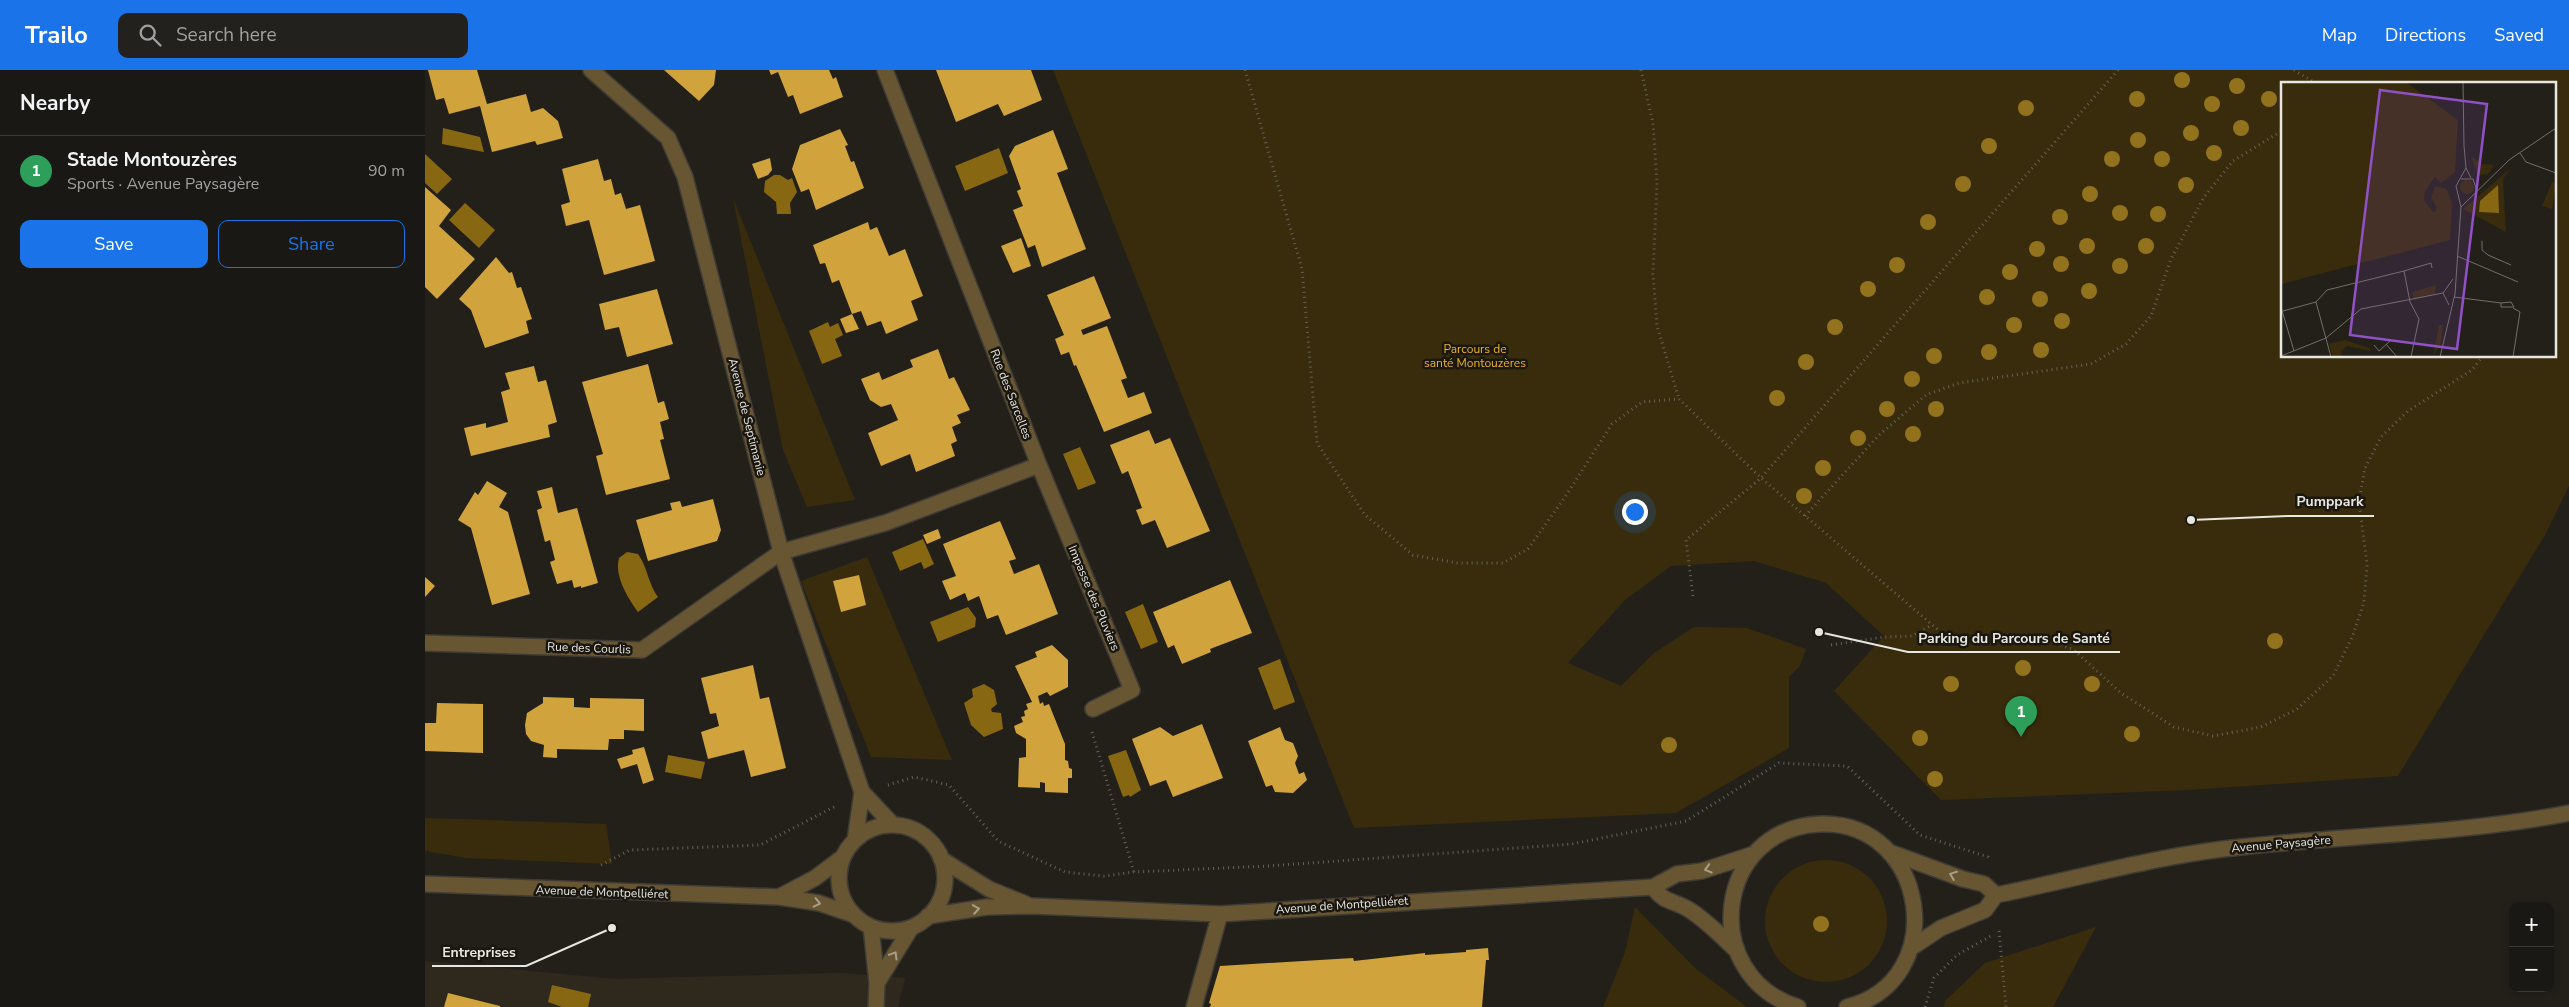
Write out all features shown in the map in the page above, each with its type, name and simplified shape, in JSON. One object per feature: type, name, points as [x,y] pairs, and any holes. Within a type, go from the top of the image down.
[{"type":"street","name":"Avenue de Septimanie","points":[[591,70],[668,138],[685,177],[781,552],[861,792],[855,840]]},
{"type":"street","name":"Rue des Sarcelles","points":[[885,70],[1039,465]]},
{"type":"street","points":[[781,552],[885,523],[1039,465]]},
{"type":"street","name":"Impasse des Pluviers","points":[[1039,465],[1132,690],[1093,709]]},
{"type":"street","name":"Rue des Courlis","points":[[425,643],[642,650],[781,552]]},
{"type":"street","name":"Avenue de Septimanie","points":[[861,792],[893,825]]},
{"type":"street","name":"Avenue Paysagère","points":[[1996,895],[2183,855],[2240,847],[2457,829],[2569,813]]},
{"type":"street","points":[[1735,950],[1730,924],[1731,899],[1740,875],[1754,854],[1774,838],[1797,828],[1822,824],[1854,830],[1870,837],[1889,852],[1905,873],[1914,897],[1916,923],[1911,948],[1893,979],[1880,992],[1847,1007]]},
{"type":"street","points":[[877,983],[911,928],[928,916],[938,904],[943,890],[945,874],[941,859],[934,845],[922,834],[908,827],[893,825],[866,832],[855,840],[843,857],[839,872],[839,888],[845,903],[854,915],[871,927],[884,930],[911,928]]},
{"type":"street","points":[[1889,852],[1963,879],[1984,884],[1996,895],[1985,910],[1941,928],[1911,948]]},
{"type":"street","name":"Avenue de Montpelliéret","points":[[928,916],[987,907],[1031,906],[1220,914],[1653,887],[1677,874],[1702,871],[1754,854]]},
{"type":"street","name":"Avenue de Montpelliéret","points":[[779,897],[815,878],[843,857]]},
{"type":"street","name":"Avenue de Montpelliéret","points":[[941,859],[989,889],[1031,906]]},
{"type":"street","name":"Avenue de Montpelliéret","points":[[425,884],[779,897],[819,902],[854,915]]},
{"type":"street","points":[[1653,887],[1661,899],[1686,908],[1708,923],[1735,950],[1747,971],[1763,989],[1783,1002],[1798,1007]]},
{"type":"street","points":[[1194,1007],[1220,914]]},
{"type":"street","points":[[871,927],[877,983],[876,1007]]},
{"type":"street","points":[[1880,992],[1880,1007]]},
{"type":"path","points":[[1245,70],[1302,269],[1317,444],[1365,515],[1413,555],[1458,563],[1503,563],[1527,549],[1565,497],[1612,424],[1642,402],[1679,399]]},
{"type":"path","points":[[1641,70],[1653,123],[1655,143],[1657,182],[1653,274],[1657,326],[1679,399],[1761,478],[1950,640],[2007,635],[2045,639],[2074,650],[2121,693],[2174,727],[2213,736],[2261,728],[2297,709],[2333,676],[2353,635],[2364,602],[2367,565],[2359,501],[2365,468],[2381,437],[2408,411],[2472,370],[2481,358]]},
{"type":"path","points":[[1693,596],[1687,566],[1686,540],[1761,478],[2118,70]]},
{"type":"path","points":[[2294,70],[2314,82]]},
{"type":"path","points":[[1805,516],[1879,436],[1926,396],[1959,382],[2091,364],[2126,344],[2151,316],[2171,258],[2204,197],[2233,161],[2281,131]]},
{"type":"path","points":[[1831,646],[1884,637],[1912,636],[1932,625]]},
{"type":"path","points":[[1093,709],[1092,736],[1134,872]]},
{"type":"path","points":[[593,869],[630,850],[759,845],[861,792],[914,778],[949,785],[998,841],[1065,872],[1104,876],[1134,872],[1277,866],[1572,844],[1686,822],[1779,763],[1847,766],[1920,835],[1988,857],[1996,895],[2006,1007]]},
{"type":"path","points":[[1925,1007],[1934,978],[1957,955],[1999,932]]},
{"type":"shaded area","points":[[443,128],[480,137],[484,152],[442,144]]},
{"type":"shaded area","points":[[999,148],[1008,173],[965,191],[955,166]]},
{"type":"shaded area","points":[[425,154],[452,179],[437,194],[425,183]]},
{"type":"shaded area","points":[[774,175],[780,175],[788,180],[792,178],[797,192],[790,203],[791,214],[777,214],[776,202],[764,192],[765,181]]},
{"type":"shaded area","points":[[465,203],[495,230],[479,248],[449,220]]},
{"type":"shaded area","points":[[828,322],[830,327],[838,323],[843,335],[835,339],[842,356],[822,364],[809,331]]},
{"type":"shaded area","points":[[1080,447],[1096,483],[1078,490],[1063,454]]},
{"type":"shaded area","points":[[923,539],[934,564],[924,569],[921,562],[900,571],[892,552]]},
{"type":"shaded area","points":[[627,552],[638,554],[658,597],[638,612],[626,594],[618,572],[619,558]]},
{"type":"shaded area","points":[[1143,604],[1158,642],[1141,649],[1125,612]]},
{"type":"shaded area","points":[[968,607],[976,618],[975,627],[938,642],[930,622]]},
{"type":"shaded area","points":[[1280,659],[1295,702],[1274,710],[1258,668]]},
{"type":"shaded area","points":[[984,684],[994,690],[997,704],[991,709],[992,712],[1001,713],[1003,729],[984,737],[971,725],[964,703],[973,697],[972,689]]},
{"type":"shaded area","points":[[1126,750],[1141,790],[1130,797],[1129,795],[1123,797],[1108,756]]},
{"type":"shaded area","points":[[668,755],[705,762],[701,779],[665,772]]},
{"type":"shaded area","points":[[425,961],[615,979],[840,973],[905,978],[898,1007],[425,1007]]},
{"type":"shaded area","points":[[552,985],[591,994],[588,1007],[562,1007],[548,1002]]},
{"type":"green space","name":"Parcours de santé Montouzères","points":[[1053,70],[2569,70],[2569,486],[2545,535],[2398,776],[2188,790],[1941,800],[1834,691],[1884,636],[1826,583],[1754,561],[1671,566],[1625,600],[1568,663],[1621,686],[1654,653],[1694,627],[1747,628],[1806,649],[1800,666],[1789,677],[1789,748],[1676,813],[1354,828]]},
{"type":"green space","points":[[733,198],[855,500],[807,507],[783,450]]},
{"type":"green space","points":[[867,557],[952,760],[871,757],[801,581]]},
{"type":"green space","points":[[425,818],[606,824],[612,864],[466,858],[425,851]]},
{"type":"green space","points":[[1826,860],[1849,864],[1869,878],[1883,898],[1887,921],[1883,944],[1869,964],[1849,978],[1826,982],[1803,978],[1783,964],[1769,944],[1765,921],[1769,898],[1783,878],[1803,864]]},
{"type":"green space","points":[[1635,907],[1695,968],[1747,1007],[1603,1007],[1625,952]]},
{"type":"green space","points":[[2096,927],[2053,1007],[1944,1007],[1945,1001],[1985,963]]},
{"type":"building","points":[[428,70],[477,70],[487,104],[526,94],[531,112],[543,108],[558,121],[563,138],[537,145],[535,141],[492,152],[480,106],[449,114],[444,98],[436,100]]},
{"type":"building","points":[[664,70],[716,70],[714,85],[699,101]]},
{"type":"building","points":[[769,70],[829,70],[833,79],[836,77],[843,97],[800,114],[793,95],[788,97],[778,72],[771,75]]},
{"type":"building","points":[[936,70],[1031,70],[1042,100],[1004,116],[998,104],[956,122]]},
{"type":"building","points":[[840,129],[848,145],[845,146],[851,162],[854,161],[864,188],[816,210],[809,189],[801,192],[792,169],[800,145]]},
{"type":"building","points":[[1053,130],[1068,169],[1057,173],[1086,249],[1042,267],[1035,245],[1028,248],[1013,210],[1023,206],[1017,191],[1021,189],[1009,156],[1015,146]]},
{"type":"building","points":[[770,158],[772,170],[768,175],[758,179],[752,164]]},
{"type":"building","points":[[598,159],[604,181],[611,179],[615,195],[621,193],[626,209],[640,205],[655,261],[604,275],[589,220],[566,226],[561,205],[570,202],[562,169]]},
{"type":"building","points":[[425,187],[451,210],[439,226],[475,259],[437,299],[425,287]]},
{"type":"building","points":[[868,222],[870,230],[877,227],[889,256],[905,249],[923,296],[911,301],[918,320],[886,334],[881,321],[867,326],[861,311],[852,314],[839,280],[832,283],[825,263],[820,264],[813,245]]},
{"type":"building","points":[[1021,238],[1031,266],[1013,273],[1001,246]]},
{"type":"building","points":[[496,257],[509,273],[512,272],[517,288],[521,287],[532,319],[526,321],[529,333],[485,348],[471,310],[459,299]]},
{"type":"building","points":[[1094,276],[1111,318],[1081,330],[1083,335],[1107,326],[1127,378],[1121,380],[1128,398],[1144,392],[1152,413],[1104,432],[1069,352],[1061,355],[1055,339],[1064,335],[1047,295]]},
{"type":"building","points":[[657,289],[673,344],[627,357],[619,327],[605,330],[599,304]]},
{"type":"building","points":[[852,314],[859,329],[846,333],[840,319]]},
{"type":"building","points":[[938,349],[949,379],[954,377],[970,410],[957,415],[961,423],[952,427],[957,441],[951,444],[955,456],[916,472],[910,454],[881,466],[868,433],[898,420],[891,404],[881,407],[870,400],[861,379],[879,372],[882,380],[913,367],[910,360]]},
{"type":"building","points":[[648,364],[658,403],[664,401],[669,419],[660,422],[664,439],[660,440],[670,479],[606,495],[596,456],[603,454],[582,382]]},
{"type":"building","points":[[534,366],[538,382],[546,380],[557,422],[548,425],[550,437],[471,456],[464,428],[486,423],[486,428],[508,422],[501,392],[510,389],[505,373]]},
{"type":"building","points":[[1149,430],[1155,444],[1170,438],[1210,531],[1167,548],[1155,520],[1142,525],[1136,510],[1142,508],[1128,471],[1122,474],[1110,445]]},
{"type":"building","points":[[487,481],[507,493],[499,507],[508,512],[530,594],[492,605],[471,528],[458,520],[475,492],[478,495]]},
{"type":"building","points":[[552,487],[558,513],[577,508],[598,583],[581,588],[581,586],[574,588],[572,580],[557,584],[550,562],[555,560],[550,540],[545,542],[537,510],[542,508],[537,491]]},
{"type":"building","points":[[713,499],[721,530],[717,541],[648,561],[636,520],[672,510],[670,503],[680,501],[682,507]]},
{"type":"building","points":[[1000,521],[1016,559],[1009,561],[1014,574],[1039,564],[1058,614],[1006,635],[998,615],[987,619],[979,596],[968,601],[965,593],[950,600],[942,581],[956,576],[943,544]]},
{"type":"building","points":[[938,529],[941,538],[927,544],[923,535]]},
{"type":"building","points":[[859,575],[866,605],[841,612],[833,581]]},
{"type":"building","points":[[425,577],[435,586],[425,597]]},
{"type":"building","points":[[1230,580],[1252,633],[1210,649],[1211,652],[1182,664],[1174,645],[1168,648],[1153,612]]},
{"type":"building","points":[[1052,645],[1068,660],[1068,687],[1050,696],[1047,692],[1038,696],[1040,704],[1043,702],[1044,706],[1049,704],[1065,744],[1065,760],[1068,761],[1069,768],[1072,769],[1072,778],[1068,778],[1068,793],[1045,792],[1045,783],[1040,782],[1040,788],[1018,787],[1019,758],[1026,757],[1026,739],[1016,733],[1014,726],[1023,722],[1021,717],[1025,716],[1024,711],[1028,709],[1026,704],[1032,702],[1015,666],[1037,657],[1035,652]]},
{"type":"building","points":[[753,665],[760,699],[769,697],[786,768],[751,777],[744,750],[708,759],[701,732],[719,726],[716,713],[710,714],[701,678]]},
{"type":"building","points":[[543,697],[574,698],[574,707],[590,708],[590,698],[644,699],[644,731],[624,730],[624,739],[609,739],[608,750],[557,749],[557,758],[543,757],[544,745],[531,741],[526,734],[525,725],[527,713],[543,703]]},
{"type":"building","points":[[437,703],[483,704],[483,753],[425,751],[425,723],[436,723]]},
{"type":"building","points":[[1202,724],[1223,778],[1173,797],[1166,780],[1150,786],[1132,739],[1160,727],[1173,736]]},
{"type":"building","points":[[1280,727],[1285,740],[1293,743],[1298,756],[1295,763],[1299,774],[1304,772],[1307,780],[1293,793],[1275,792],[1272,785],[1266,787],[1248,741]]},
{"type":"building","points":[[644,747],[654,780],[643,784],[637,764],[621,769],[617,759],[633,754],[632,750]]},
{"type":"building","points":[[1488,948],[1489,960],[1486,960],[1482,1007],[1210,1007],[1211,1004],[1209,1003],[1220,966],[1353,958],[1354,961],[1425,953],[1425,955],[1466,952],[1466,950]]},
{"type":"building","points":[[448,993],[500,1006],[500,1007],[444,1007]]},
{"type":"place","name":"Pumppark","points":[[2191,520]]},
{"type":"place","name":"Parking du Parcours de Santé","points":[[1819,632]]},
{"type":"place","name":"Stade Montouzères","points":[[2021,737]]},
{"type":"place","name":"Entreprises","points":[[612,928]]}]
